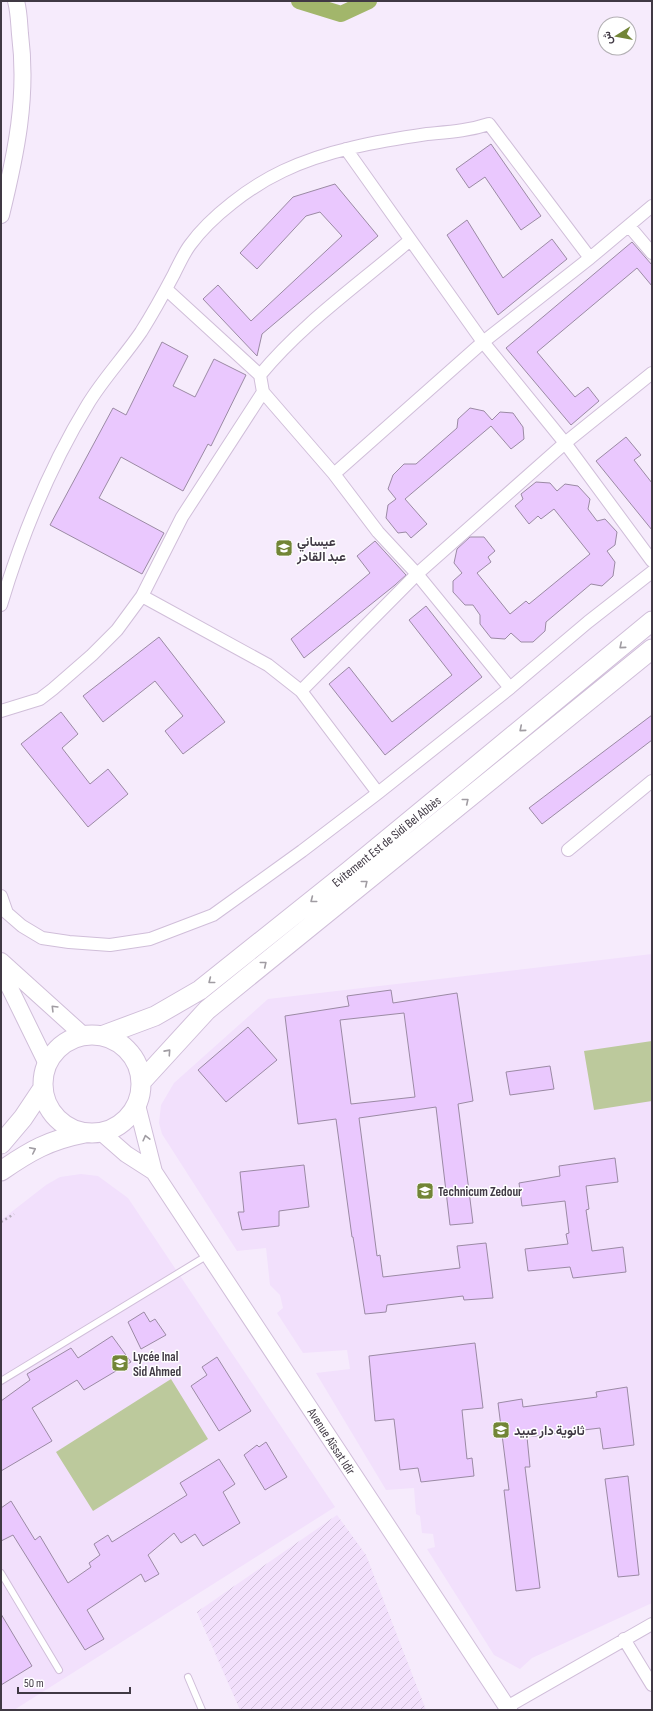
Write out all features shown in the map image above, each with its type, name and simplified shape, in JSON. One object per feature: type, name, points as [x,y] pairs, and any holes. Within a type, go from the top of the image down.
[{"type":"highway","name":"Evitement Est de Sidi Bel Abbès","points":[[104,1036],[155,1016],[200,990],[349,871],[652,621]]},
{"type":"highway","name":"Evitement Est de Sidi Bel Abbès","points":[[142,1081],[207,1010],[652,649]]},
{"type":"highway","points":[[1,1172],[27,1153],[52,1141],[94,1133],[120,1125],[128,1118],[137,1105],[142,1081],[139,1069],[130,1052],[116,1040],[104,1036],[83,1035],[69,1040],[57,1048],[47,1064],[43,1076],[43,1088],[45,1099],[56,1118],[65,1125],[94,1133]]},
{"type":"highway","points":[[1,1144],[23,1118],[43,1088]]},
{"type":"main road","points":[[1,215],[20,124],[23,91],[23,56],[16,1]]},
{"type":"main road","points":[[1,961],[83,1035]]},
{"type":"main road","points":[[1,970],[47,1064]]},
{"type":"main road","points":[[137,1105],[154,1172]]},
{"type":"main road","points":[[94,1133],[154,1172]]},
{"type":"main road","name":"Avenue Aïssat Idir","points":[[154,1172],[508,1708]]},
{"type":"street","points":[[1,605],[28,525],[68,438],[89,402],[141,332],[190,245],[204,228],[254,188],[282,172],[306,161],[346,149],[426,134],[472,130],[489,124],[590,258]]},
{"type":"street","points":[[346,149],[409,241],[483,342],[566,444],[652,562]]},
{"type":"street","points":[[334,474],[483,342],[590,258],[652,206]]},
{"type":"street","points":[[629,226],[652,253]]},
{"type":"street","points":[[260,375],[282,348],[409,241]]},
{"type":"street","points":[[166,289],[260,375],[263,392],[334,474],[378,532],[417,574],[510,688]]},
{"type":"street","points":[[300,691],[417,574],[566,444],[652,373]]},
{"type":"street","points":[[1,711],[40,699],[92,655],[112,635],[142,596],[182,517],[263,392]]},
{"type":"street","points":[[1,896],[4,916],[42,938],[69,942],[110,945],[150,939],[213,915],[302,851],[378,793],[510,688],[588,622],[652,572]]},
{"type":"street","points":[[142,596],[268,665],[300,691],[378,793]]},
{"type":"street","points":[[568,850],[652,781]]},
{"type":"street","points":[[508,1708],[652,1624]]},
{"type":"street","points":[[624,1639],[652,1685]]},
{"type":"lane","points":[[1,1381],[209,1254]]},
{"type":"lane","points":[[1,1573],[59,1670]]},
{"type":"lane","points":[[188,1677],[202,1710]]},
{"type":"path","points":[[1,1222],[14,1214]]},
{"type":"shaded area","name":"Technicum Zedour","points":[[652,954],[652,1603],[532,1658],[520,1669],[494,1655],[427,1549],[435,1547],[433,1534],[422,1533],[420,1516],[416,1514],[414,1488],[386,1490],[316,1373],[350,1369],[347,1350],[303,1353],[277,1313],[283,1308],[280,1295],[270,1285],[266,1248],[237,1251],[162,1134],[159,1123],[161,1105],[174,1083],[268,999]]},
{"type":"shaded area","name":"Lycée Inal Sid Ahmed","points":[[81,1174],[98,1176],[128,1198],[335,1507],[14,1710],[1,1710],[1,1220],[46,1185],[60,1177]]},
{"type":"shaded area","points":[[337,1515],[366,1555],[426,1710],[240,1710],[197,1612]]},
{"type":"green space","points":[[652,1041],[652,1101],[594,1110],[584,1051]]},
{"type":"green space","points":[[171,1379],[208,1439],[93,1511],[56,1452]]},
{"type":"building","points":[[491,144],[541,216],[521,230],[485,177],[469,188],[456,169]]},
{"type":"building","points":[[335,184],[378,236],[262,334],[257,356],[203,299],[218,285],[251,321],[342,236],[320,212],[306,216],[257,269],[240,253],[293,197]]},
{"type":"building","points":[[467,220],[503,278],[552,239],[567,259],[498,315],[447,235]]},
{"type":"building","points":[[632,242],[652,265],[652,286],[637,268],[537,352],[575,397],[588,387],[599,401],[571,425],[506,348]]},
{"type":"building","points":[[162,342],[188,356],[173,386],[195,397],[214,359],[246,375],[211,446],[208,444],[183,491],[121,457],[99,498],[164,533],[142,574],[50,525],[113,408],[126,415]]},
{"type":"building","points":[[470,408],[484,411],[492,420],[500,412],[513,413],[523,427],[524,439],[511,449],[491,426],[405,499],[427,524],[411,538],[406,532],[398,533],[386,518],[388,505],[396,499],[388,489],[393,475],[404,464],[416,464],[457,428],[458,419]]},
{"type":"building","points":[[626,437],[641,455],[634,460],[652,483],[652,530],[596,461]]},
{"type":"building","points":[[536,482],[550,483],[557,491],[565,484],[578,486],[590,499],[588,509],[597,521],[605,519],[617,532],[615,545],[607,551],[615,562],[613,576],[602,586],[591,584],[546,622],[545,631],[533,642],[521,642],[511,633],[505,639],[491,638],[480,624],[480,615],[473,605],[465,605],[453,592],[453,581],[462,573],[454,563],[457,549],[470,537],[484,537],[495,551],[488,557],[491,562],[477,573],[510,614],[526,601],[529,604],[590,554],[554,509],[541,519],[538,516],[529,524],[515,506],[523,499],[521,494]]},
{"type":"building","points":[[375,541],[406,575],[304,658],[291,639],[370,573],[357,556]]},
{"type":"building","points":[[426,606],[482,677],[385,755],[329,684],[349,667],[392,722],[452,675],[409,620]]},
{"type":"building","points":[[159,637],[225,722],[183,754],[165,731],[183,716],[155,681],[103,722],[83,696]]},
{"type":"building","points":[[61,712],[78,734],[62,748],[90,784],[108,769],[128,794],[88,827],[21,744]]},
{"type":"building","points":[[652,715],[652,740],[542,824],[529,808]]},
{"type":"building","points":[[391,990],[393,1003],[457,993],[473,1101],[458,1104],[473,1223],[450,1225],[436,1107],[359,1118],[377,1256],[380,1255],[383,1277],[460,1268],[457,1246],[486,1243],[493,1298],[464,1300],[463,1296],[387,1305],[386,1312],[365,1314],[352,1237],[336,1119],[298,1124],[285,1016],[349,1006],[347,996]],"holes":[[[404,1013],[415,1097],[351,1104],[340,1020]]]},
{"type":"building","points":[[248,1027],[277,1060],[226,1102],[198,1070]]},
{"type":"building","points":[[550,1066],[554,1089],[510,1095],[506,1072]]},
{"type":"building","points":[[615,1158],[618,1182],[586,1186],[589,1209],[586,1210],[592,1251],[623,1247],[626,1272],[573,1278],[570,1267],[528,1271],[525,1249],[568,1244],[566,1234],[569,1233],[565,1201],[522,1206],[519,1183],[560,1176],[559,1166]]},
{"type":"building","points":[[304,1165],[309,1207],[279,1211],[279,1226],[242,1230],[238,1212],[244,1212],[240,1172]]},
{"type":"building","points":[[144,1312],[150,1322],[155,1319],[166,1335],[141,1349],[128,1322]]},
{"type":"building","points":[[112,1336],[131,1362],[84,1390],[77,1380],[32,1408],[52,1441],[1,1471],[1,1401],[30,1380],[27,1374],[71,1348],[78,1358]]},
{"type":"building","points":[[475,1343],[483,1408],[462,1410],[467,1459],[472,1458],[474,1476],[421,1482],[418,1468],[400,1470],[394,1419],[375,1421],[369,1356]]},
{"type":"building","points":[[217,1357],[251,1411],[219,1431],[191,1386],[207,1375],[202,1367]]},
{"type":"building","points":[[627,1387],[634,1445],[603,1449],[600,1428],[527,1437],[530,1467],[525,1467],[540,1588],[516,1591],[504,1490],[509,1490],[498,1403],[522,1399],[523,1407],[597,1397],[596,1392]]},
{"type":"building","points":[[266,1442],[287,1477],[265,1490],[244,1455],[257,1445],[259,1447]]},
{"type":"building","points":[[219,1459],[235,1484],[223,1492],[240,1523],[203,1546],[195,1534],[181,1543],[174,1533],[148,1555],[159,1574],[145,1582],[141,1574],[87,1610],[104,1639],[85,1650],[13,1535],[1,1541],[1,1508],[11,1501],[35,1540],[40,1536],[68,1583],[91,1567],[89,1563],[100,1555],[94,1544],[108,1535],[112,1542],[187,1495],[180,1483]]},
{"type":"building","points":[[628,1476],[639,1575],[618,1577],[605,1479]]},
{"type":"building","points":[[1,1614],[32,1666],[1,1685]]},
{"type":"waterway","points":[[299,1],[341,14],[369,1]]},
{"type":"place","name":"عيساني عبد القادر","points":[[284,548]]},
{"type":"place","name":"Technicum Zedour","points":[[425,1191]]},
{"type":"place","name":"Lycée Inal Sid Ahmed","points":[[120,1363]]},
{"type":"place","name":"ثانوية دار عبيد","points":[[501,1430]]}]
